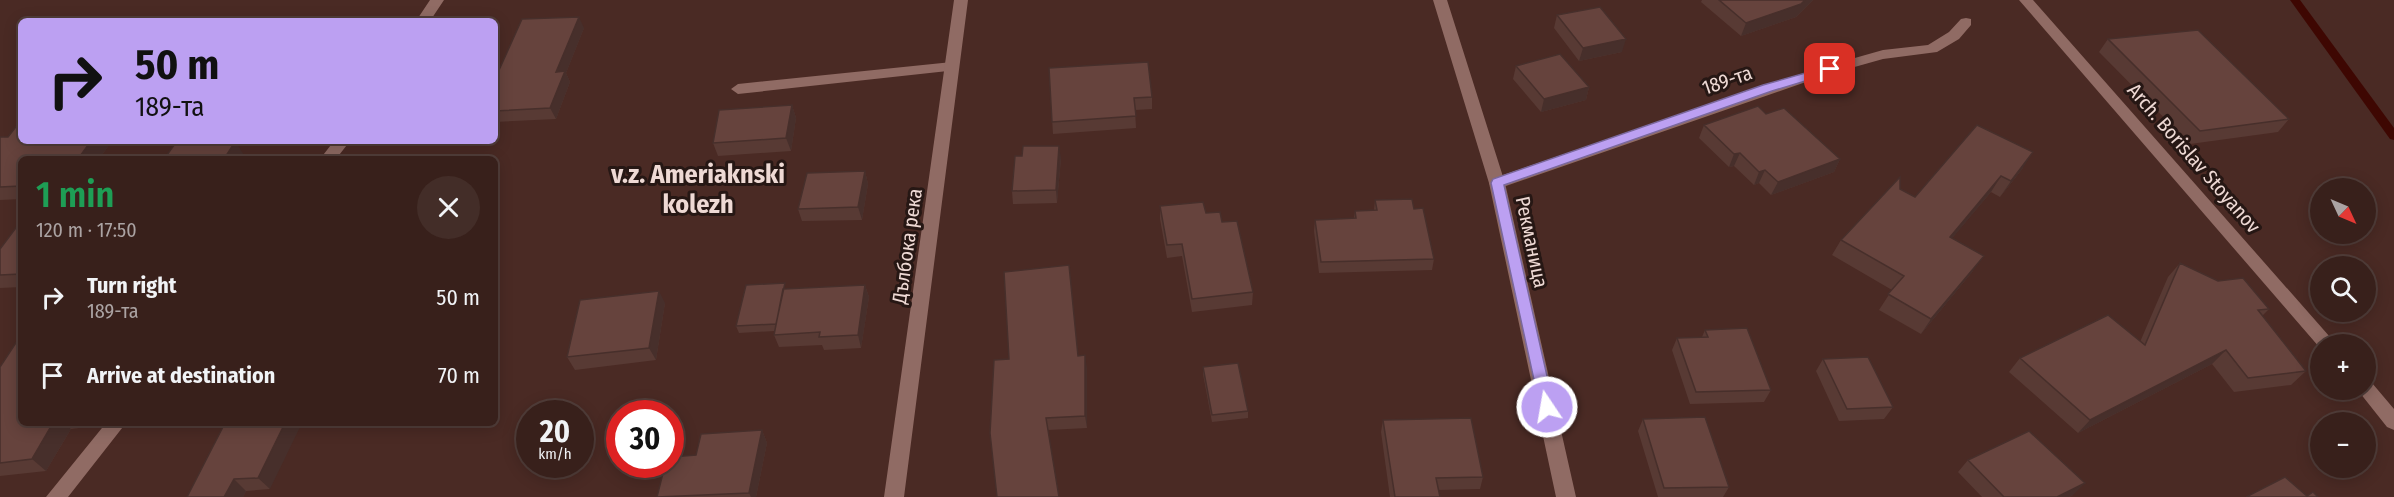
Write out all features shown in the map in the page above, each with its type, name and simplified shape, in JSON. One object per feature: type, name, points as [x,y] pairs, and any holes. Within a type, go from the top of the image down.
[{"type":"street","points":[[425,18],[437,0]]},
{"type":"street","name":"Дълбока река","points":[[894,497],[961,0]]},
{"type":"street","name":"Рекманица","points":[[1440,0],[1497,183],[1566,497]]},
{"type":"street","name":"Аrch. Borislav Stoyanov","points":[[2026,0],[2318,334]]},
{"type":"street","name":"189-та","points":[[1497,183],[1768,88],[1872,57],[1928,52],[1953,39],[1965,22]]},
{"type":"street","points":[[738,89],[952,67]]},
{"type":"street","points":[[330,156],[340,144]]},
{"type":"street","points":[[2376,400],[2394,422]]},
{"type":"street","points":[[56,497],[115,426]]},
{"type":"building","points":[[1719,0],[1805,0],[1801,4],[1746,23]]},
{"type":"building","points":[[1600,7],[1626,39],[1583,48],[1557,15]]},
{"type":"building","points":[[579,17],[556,72],[565,71],[550,108],[498,111],[498,72],[522,19]]},
{"type":"building","points":[[2198,30],[2289,119],[2200,131],[2108,39]]},
{"type":"building","points":[[1560,54],[1589,87],[1544,99],[1516,66]]},
{"type":"building","points":[[1148,62],[1152,97],[1134,98],[1136,116],[1052,122],[1049,68]]},
{"type":"building","points":[[792,105],[786,138],[713,143],[719,110]]},
{"type":"building","points":[[1758,106],[1766,114],[1784,108],[1840,159],[1778,182],[1765,170],[1759,172],[1740,153],[1734,154],[1704,125]]},
{"type":"building","points":[[18,124],[18,144],[89,144],[80,156],[18,156],[18,186],[0,187],[0,137],[8,137]]},
{"type":"building","points":[[1977,125],[2033,152],[2011,181],[2001,176],[1950,237],[1984,256],[1931,319],[1888,294],[1904,276],[1841,240],[1900,177],[1900,189],[1915,197]]},
{"type":"building","points":[[175,144],[234,144],[226,156],[166,156]]},
{"type":"building","points":[[1023,146],[1059,146],[1056,190],[1012,191],[1015,156],[1022,156]]},
{"type":"building","points":[[865,171],[858,207],[798,209],[807,173]]},
{"type":"building","points":[[1412,199],[1414,209],[1423,208],[1434,259],[1321,262],[1315,220],[1356,218],[1355,211],[1377,210],[1375,200]]},
{"type":"building","points":[[1203,202],[1206,213],[1220,212],[1222,222],[1237,221],[1253,292],[1192,299],[1182,244],[1167,245],[1160,206]]},
{"type":"building","points":[[18,225],[18,274],[0,275],[0,249]]},
{"type":"building","points":[[2180,263],[2218,281],[2243,278],[2269,309],[2258,310],[2306,371],[2248,378],[2226,350],[2090,420],[2020,358],[2108,315],[2145,345]]},
{"type":"building","points":[[1069,265],[1078,356],[1085,355],[1085,416],[1046,418],[1059,497],[997,497],[990,433],[994,360],[1009,359],[1004,272]]},
{"type":"building","points":[[785,283],[776,324],[736,326],[746,285]]},
{"type":"building","points":[[865,285],[858,335],[819,337],[820,332],[774,335],[783,289]]},
{"type":"building","points":[[659,291],[649,348],[567,357],[580,300]]},
{"type":"building","points":[[1747,328],[1771,390],[1696,392],[1677,338],[1708,337],[1705,330]]},
{"type":"building","points":[[18,340],[18,426],[51,426],[32,459],[0,463],[0,367]]},
{"type":"building","points":[[1868,357],[1893,407],[1847,409],[1823,359]]},
{"type":"building","points":[[1238,363],[1248,411],[1212,415],[1203,367]]},
{"type":"building","points":[[1705,417],[1729,487],[1664,488],[1643,419]]},
{"type":"building","points":[[1471,418],[1483,477],[1436,478],[1440,497],[1395,497],[1383,420]]},
{"type":"building","points":[[223,426],[284,426],[258,478],[234,479],[224,497],[187,497]]},
{"type":"building","points":[[762,430],[749,493],[657,497],[662,478],[684,478],[684,456],[696,455],[701,434]]},
{"type":"building","points":[[2029,431],[2085,483],[2057,497],[2004,497],[1968,460]]},
{"type":"building","points":[[2285,477],[2307,496],[2313,492],[2318,497],[2246,497]]},
{"type":"waterway","points":[[2295,0],[2394,136]]},
{"type":"district","name":"v.z. Ameriaknski kolezh","points":[[698,188]]},
{"type":"route","points":[[1547,407],[1497,183],[1768,88],[1830,69]]}]
